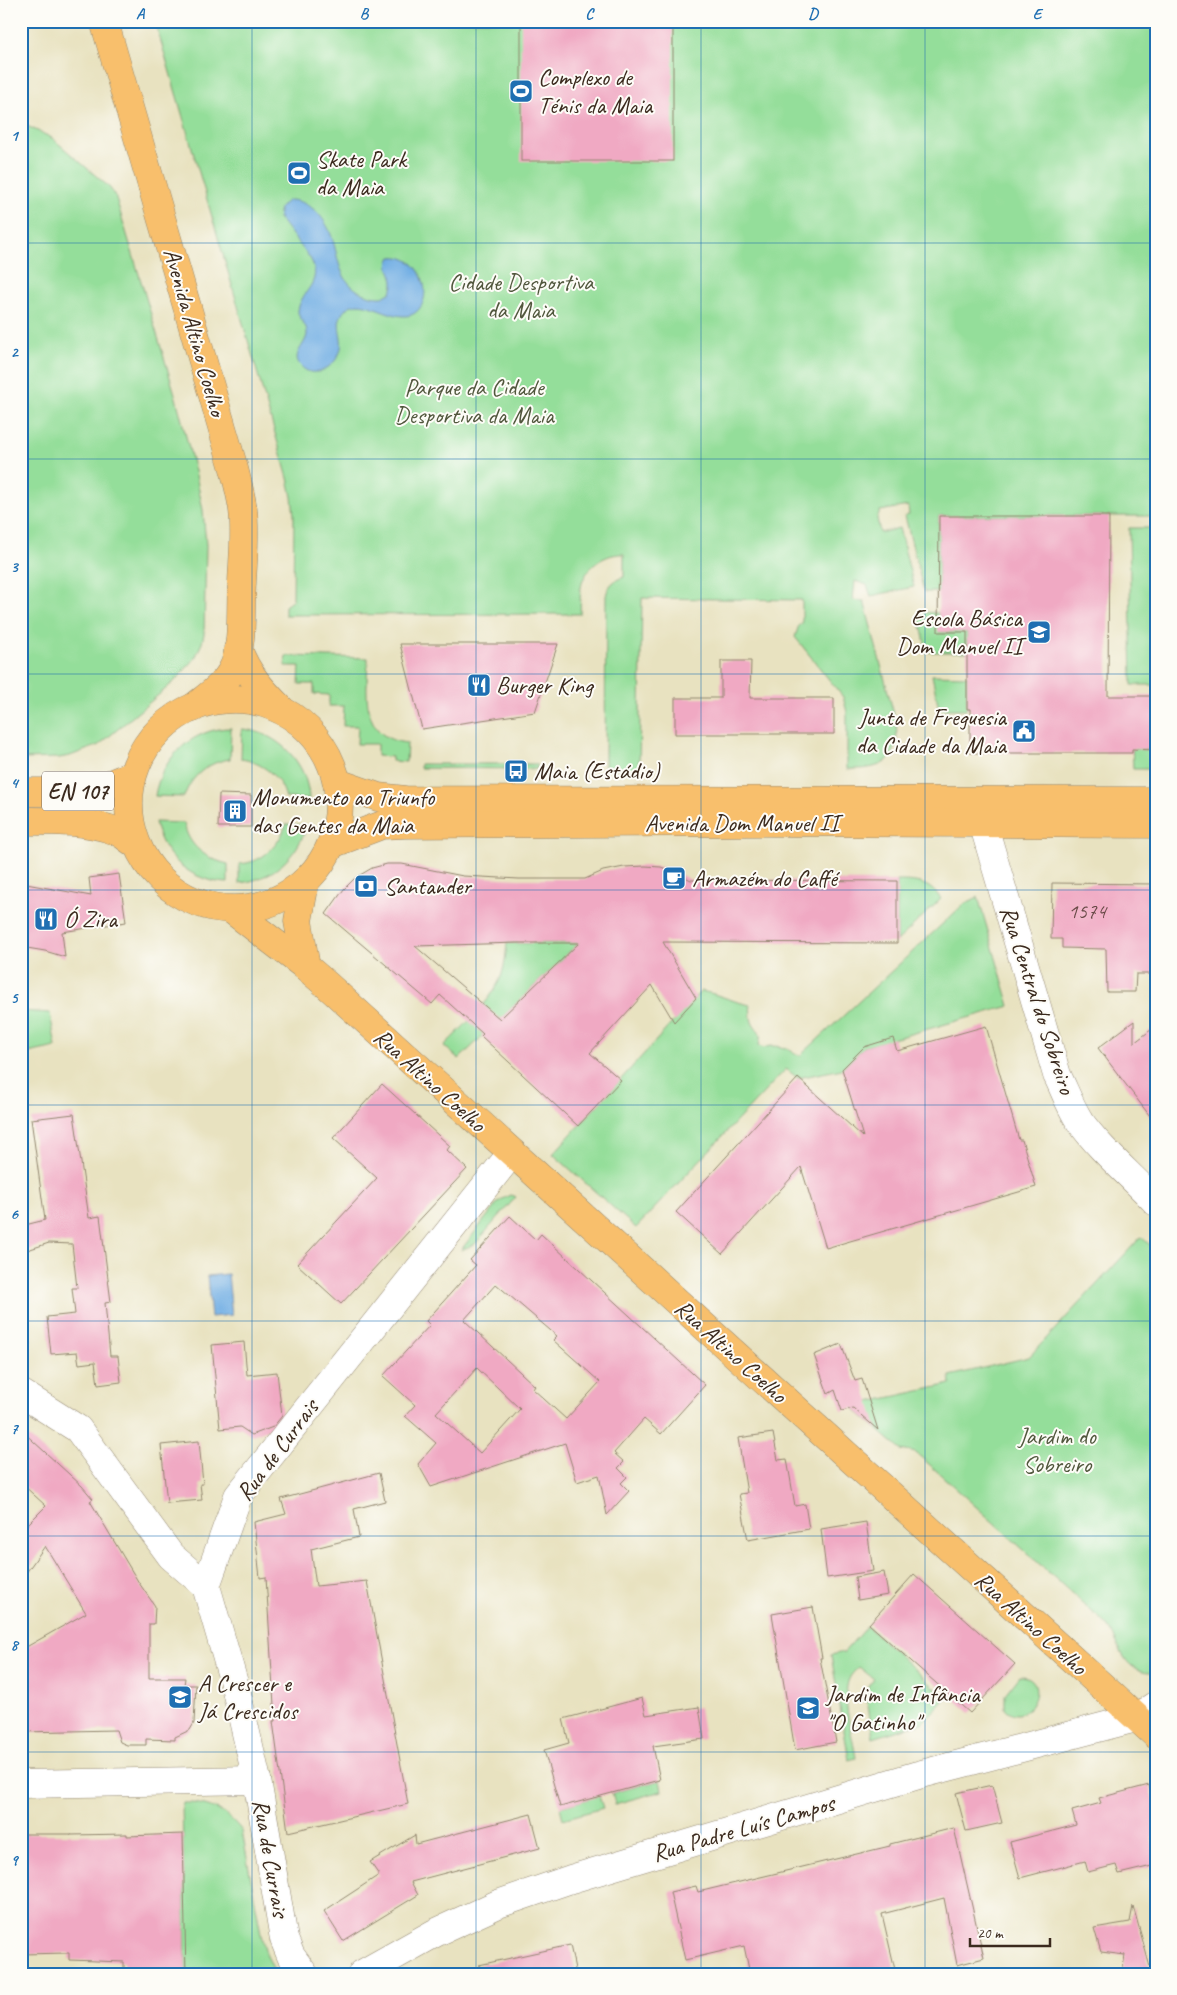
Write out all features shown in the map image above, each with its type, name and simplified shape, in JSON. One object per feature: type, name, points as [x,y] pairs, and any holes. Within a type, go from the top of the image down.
[{"type":"main road","name":"Avenida Altino Coelho","points":[[104,21],[239,488],[244,528],[238,649],[232,670],[223,682],[193,708]]},
{"type":"main road","name":"Avenida Altino Coelho","points":[[238,649],[247,670],[257,685],[281,710]]},
{"type":"main road","points":[[235,699],[259,701],[281,710],[302,722],[318,740],[330,760],[338,784],[340,814],[332,844],[320,865],[304,883],[284,897],[262,906],[232,910],[202,905],[174,891],[151,870],[136,844],[128,810],[132,775],[143,750],[160,729],[182,712],[207,702],[235,699]]},
{"type":"main road","name":"EN 107","points":[[21,792],[73,792],[103,787],[132,775]]},
{"type":"main road","name":"Avenida Dom Manuel II","points":[[338,784],[378,797],[405,800],[1156,800]]},
{"type":"main road","points":[[21,821],[54,821],[101,827],[118,832],[136,844]]},
{"type":"main road","name":"Avenida Dom Manuel II","points":[[332,844],[382,825],[412,824],[1156,824]]},
{"type":"main road","points":[[304,883],[298,921],[306,967]]},
{"type":"main road","name":"Rua Altino Coelho","points":[[232,910],[306,967],[511,1154],[1149,1719]]},
{"type":"street","points":[[933,801],[983,823]]},
{"type":"street","name":"Rua Central do Sobreiro","points":[[983,823],[1057,1074],[1067,1096],[1079,1119],[1096,1141],[1156,1202]]},
{"type":"street","name":"Rua de Currais","points":[[304,1974],[291,1956],[284,1939],[257,1780],[236,1690],[206,1586],[238,1496],[511,1154]]},
{"type":"street","points":[[21,1393],[78,1429],[171,1556],[206,1586]]},
{"type":"street","name":"Rua Padre Luís Campos","points":[[362,1974],[453,1925],[498,1904],[571,1879],[918,1776],[1149,1719]]},
{"type":"street","points":[[21,1784],[257,1780]]},
{"type":"green space","name":"Cidade Desportiva da Maia","points":[[155,21],[1156,21],[1156,516],[939,516],[939,592],[924,592],[905,516],[909,515],[908,506],[880,511],[877,518],[880,533],[899,528],[914,587],[871,596],[867,585],[855,581],[853,600],[864,601],[896,722],[897,736],[892,755],[886,761],[870,768],[847,769],[847,712],[843,697],[795,637],[799,625],[802,624],[802,600],[642,598],[639,769],[605,768],[606,596],[612,584],[624,577],[624,554],[604,558],[598,561],[589,571],[581,587],[580,614],[285,615],[285,606],[293,600],[294,515],[288,478]]},
{"type":"green space","points":[[21,123],[52,138],[109,187],[115,195],[175,394],[196,475],[203,510],[206,545],[204,634],[195,658],[175,681],[99,745],[59,758],[21,759]]},
{"type":"green space","points":[[1129,528],[1156,528],[1156,685],[1132,685]]},
{"type":"green space","points":[[918,612],[939,613],[939,632],[967,632],[967,652],[927,652]]},
{"type":"green space","points":[[286,656],[368,658],[367,699],[373,723],[381,732],[392,739],[407,743],[406,762],[392,761],[392,757],[377,756],[377,744],[357,744],[358,726],[343,726],[344,706],[329,706],[329,695],[314,694],[314,684],[299,684],[300,666],[285,666]]},
{"type":"green space","points":[[932,675],[967,676],[967,709],[939,709]]},
{"type":"green space","points":[[231,728],[230,759],[215,763],[201,771],[187,789],[184,797],[155,796],[163,770],[180,748],[203,734],[217,729]]},
{"type":"green space","points":[[242,729],[268,736],[289,752],[303,773],[309,799],[286,798],[280,783],[270,772],[256,763],[241,759]]},
{"type":"green space","points":[[1132,740],[1140,740],[1140,749],[1156,750],[1156,769],[1133,769]]},
{"type":"green space","points":[[420,764],[537,764],[537,769],[420,768]]},
{"type":"green space","points":[[155,822],[184,823],[189,838],[199,850],[212,859],[228,864],[228,883],[215,882],[203,878],[181,866],[164,847]]},
{"type":"green space","points":[[286,824],[307,825],[297,847],[290,856],[273,872],[251,881],[239,883],[239,864],[255,860],[275,846]]},
{"type":"green space","points":[[897,881],[910,881],[927,886],[941,899],[897,941]]},
{"type":"green space","points":[[978,897],[1010,1006],[864,1047],[842,1069],[798,1078],[786,1069],[636,1228],[553,1154],[701,991],[750,1005],[752,1022],[760,1034],[759,1045],[763,1048],[782,1047],[800,1056],[964,904]]},
{"type":"green space","points":[[507,943],[579,943],[459,1059],[444,1046],[477,1013],[492,994],[502,974]]},
{"type":"green space","points":[[21,1011],[50,1013],[56,1047],[28,1053],[21,1063]]},
{"type":"green space","points":[[510,1195],[516,1197],[475,1244],[461,1250],[499,1201]]},
{"type":"green space","name":"Jardim do Sobreiro","points":[[1141,1237],[1156,1250],[1156,1672],[1145,1672],[1130,1664],[1125,1659],[1109,1627],[916,1453],[901,1450],[853,1408],[869,1402],[951,1384],[950,1376],[1029,1357]]},
{"type":"green space","points":[[21,1328],[31,1340],[21,1346]]},
{"type":"green space","points":[[867,1626],[946,1698],[922,1723],[873,1738],[866,1693],[874,1679],[859,1667],[850,1677],[846,1696],[856,1758],[849,1760],[831,1655],[844,1652]]},
{"type":"green space","points":[[1020,1676],[1030,1678],[1035,1684],[1036,1692],[1034,1701],[1029,1708],[1022,1713],[1014,1714],[1005,1708],[1005,1695]]},
{"type":"green space","points":[[660,1780],[662,1791],[615,1804],[612,1793]]},
{"type":"green space","points":[[599,1796],[603,1808],[563,1819],[560,1807]]},
{"type":"green space","points":[[182,1803],[200,1804],[215,1809],[223,1813],[242,1831],[262,1939],[267,1956],[276,1974],[186,1974]]},
{"type":"water","points":[[289,200],[302,203],[319,214],[330,232],[345,277],[358,290],[377,297],[383,297],[391,292],[393,279],[388,264],[391,257],[402,258],[410,262],[417,269],[425,288],[421,306],[415,313],[407,316],[389,313],[361,304],[353,305],[346,309],[339,322],[341,349],[338,356],[332,364],[323,371],[318,372],[307,371],[302,367],[297,357],[307,334],[306,327],[299,316],[298,310],[300,303],[311,286],[315,274],[310,258],[279,218],[281,207]]},
{"type":"water","points":[[228,1274],[232,1315],[211,1317],[207,1276]]},
{"type":"building","points":[[521,21],[673,21],[673,161],[521,161]]},
{"type":"building","name":"Escola Básica Dom Manuel II","points":[[939,516],[1109,516],[1108,696],[1156,696],[1156,750],[1132,749],[1132,753],[970,753],[970,709],[967,709],[967,632],[938,632]]},
{"type":"building","points":[[400,644],[558,644],[535,712],[422,729]]},
{"type":"building","points":[[721,661],[751,661],[750,698],[834,698],[834,734],[675,734],[675,698],[721,698]]},
{"type":"building","name":"Monumento ao Triunfo das Gentes da Maia","points":[[219,794],[251,795],[251,827],[218,827]]},
{"type":"building","points":[[387,864],[402,864],[463,876],[519,879],[585,879],[603,871],[645,866],[661,867],[691,880],[897,881],[897,943],[663,942],[696,998],[674,1022],[652,985],[590,1053],[621,1080],[578,1126],[481,1036],[483,1034],[440,995],[432,1004],[326,914],[344,889],[355,878],[372,868]],"holes":[[[518,943],[579,943],[500,1019],[415,946]]]},
{"type":"building","points":[[119,874],[126,922],[62,932],[65,957],[21,947],[21,883],[91,896],[89,878]]},
{"type":"building","points":[[1052,883],[1156,884],[1156,974],[1136,974],[1135,992],[1107,992],[1106,949],[1062,948],[1062,939],[1051,939]]},
{"type":"building","points":[[1134,1021],[1134,1043],[1156,1026],[1156,1124],[1098,1048]]},
{"type":"building","points":[[986,1026],[1019,1140],[1022,1140],[1036,1187],[826,1248],[801,1167],[722,1254],[676,1212],[798,1078],[863,1137],[842,1069],[864,1047],[893,1038],[897,1051]]},
{"type":"building","points":[[382,1084],[450,1146],[447,1150],[467,1169],[341,1304],[297,1264],[377,1178],[333,1138]]},
{"type":"building","points":[[74,1114],[89,1218],[100,1216],[111,1302],[105,1303],[110,1356],[118,1356],[121,1382],[98,1385],[95,1362],[79,1364],[77,1352],[51,1354],[47,1317],[75,1314],[72,1288],[77,1288],[72,1244],[49,1243],[21,1252],[21,1226],[45,1220],[31,1119]]},
{"type":"building","points":[[510,1216],[536,1240],[541,1234],[705,1385],[661,1434],[644,1419],[614,1453],[624,1462],[618,1468],[627,1477],[621,1483],[629,1491],[607,1515],[599,1475],[577,1482],[565,1443],[431,1487],[418,1464],[436,1443],[405,1416],[415,1405],[383,1376],[430,1325],[426,1321],[476,1265],[470,1260]],"holes":[[[496,1284],[557,1336],[553,1340],[600,1382],[566,1419],[533,1389],[535,1386],[464,1320]],[[477,1368],[520,1409],[480,1453],[436,1413]]]},
{"type":"building","points":[[244,1342],[247,1375],[277,1372],[282,1416],[273,1427],[252,1435],[240,1427],[220,1429],[212,1345]]},
{"type":"building","points":[[841,1344],[855,1381],[862,1379],[878,1430],[853,1408],[842,1411],[835,1390],[828,1394],[814,1355]]},
{"type":"building","points":[[21,1430],[82,1486],[93,1499],[90,1501],[155,1606],[154,1624],[149,1624],[149,1678],[185,1678],[184,1685],[196,1685],[194,1723],[190,1730],[175,1737],[175,1740],[146,1739],[146,1745],[127,1745],[120,1742],[116,1730],[21,1732],[21,1650],[86,1613],[45,1546],[21,1580],[21,1531],[46,1506],[21,1483]]},
{"type":"building","points":[[773,1433],[778,1460],[787,1459],[795,1506],[805,1504],[809,1529],[748,1540],[739,1494],[747,1493],[738,1438]]},
{"type":"building","points":[[199,1441],[203,1484],[200,1484],[202,1500],[167,1503],[161,1445]]},
{"type":"building","points":[[379,1473],[385,1501],[354,1509],[359,1537],[311,1549],[316,1586],[367,1581],[408,1804],[288,1832],[273,1721],[275,1721],[266,1577],[260,1578],[254,1522],[286,1514],[281,1499]]},
{"type":"building","points":[[866,1522],[873,1571],[827,1578],[821,1529]]},
{"type":"building","points":[[884,1572],[888,1595],[858,1600],[855,1577]]},
{"type":"building","points":[[914,1574],[1015,1664],[970,1713],[869,1624]]},
{"type":"building","points":[[813,1607],[822,1658],[820,1658],[836,1742],[795,1750],[772,1614]]},
{"type":"building","points":[[642,1698],[646,1715],[699,1707],[704,1739],[653,1746],[660,1780],[560,1807],[544,1750],[569,1743],[563,1719]]},
{"type":"building","points":[[992,1785],[1002,1823],[966,1831],[956,1793]]},
{"type":"building","points":[[1149,1785],[1156,1810],[1156,1835],[1151,1837],[1156,1855],[1156,1865],[1119,1874],[1116,1865],[1088,1872],[1085,1861],[1020,1878],[1010,1842],[1076,1825],[1072,1811],[1101,1803],[1099,1798]]},
{"type":"building","points":[[531,1814],[540,1848],[411,1882],[418,1895],[343,1941],[324,1911],[379,1875],[370,1862],[415,1835],[416,1844]]},
{"type":"building","points":[[954,1828],[984,1958],[957,1965],[944,1898],[882,1914],[896,1974],[750,1974],[744,1946],[685,1960],[670,1892],[696,1886],[698,1892],[890,1846],[890,1844]]},
{"type":"building","points":[[21,1834],[127,1834],[127,1836],[183,1834],[186,1974],[124,1974],[124,1962],[69,1960],[69,1953],[21,1954]]},
{"type":"building","points":[[1133,1906],[1152,1974],[1122,1974],[1125,1955],[1101,1952],[1094,1928],[1130,1922]]},
{"type":"building","points":[[570,1945],[576,1974],[480,1974],[479,1965]]},
{"type":"place","name":"Complexo de Ténis da Maia","points":[[521,91]]},
{"type":"place","name":"Skate Park da Maia","points":[[299,173]]},
{"type":"place","name":"Escola Básica Dom Manuel II","points":[[1039,632]]},
{"type":"place","name":"Burger King","points":[[479,685]]},
{"type":"place","name":"Junta de Freguesia da Cidade da Maia","points":[[1024,731]]},
{"type":"place","name":"Maia (Estádio)","points":[[516,771]]},
{"type":"place","name":"Monumento ao Triunfo das Gentes da Maia","points":[[235,811]]},
{"type":"place","name":"Armazém do Caffé","points":[[674,878]]},
{"type":"place","name":"Santander","points":[[366,886]]},
{"type":"place","name":"Ó Zira","points":[[46,919]]},
{"type":"place","name":"A Crescer e Já Crescidos","points":[[180,1697]]},
{"type":"place","name":"Jardim de Infância \"O Gatinho\"","points":[[808,1708]]},
{"type":"park label","name":"Parque da Cidade Desportiva da Maia","points":[[474,401]]}]
